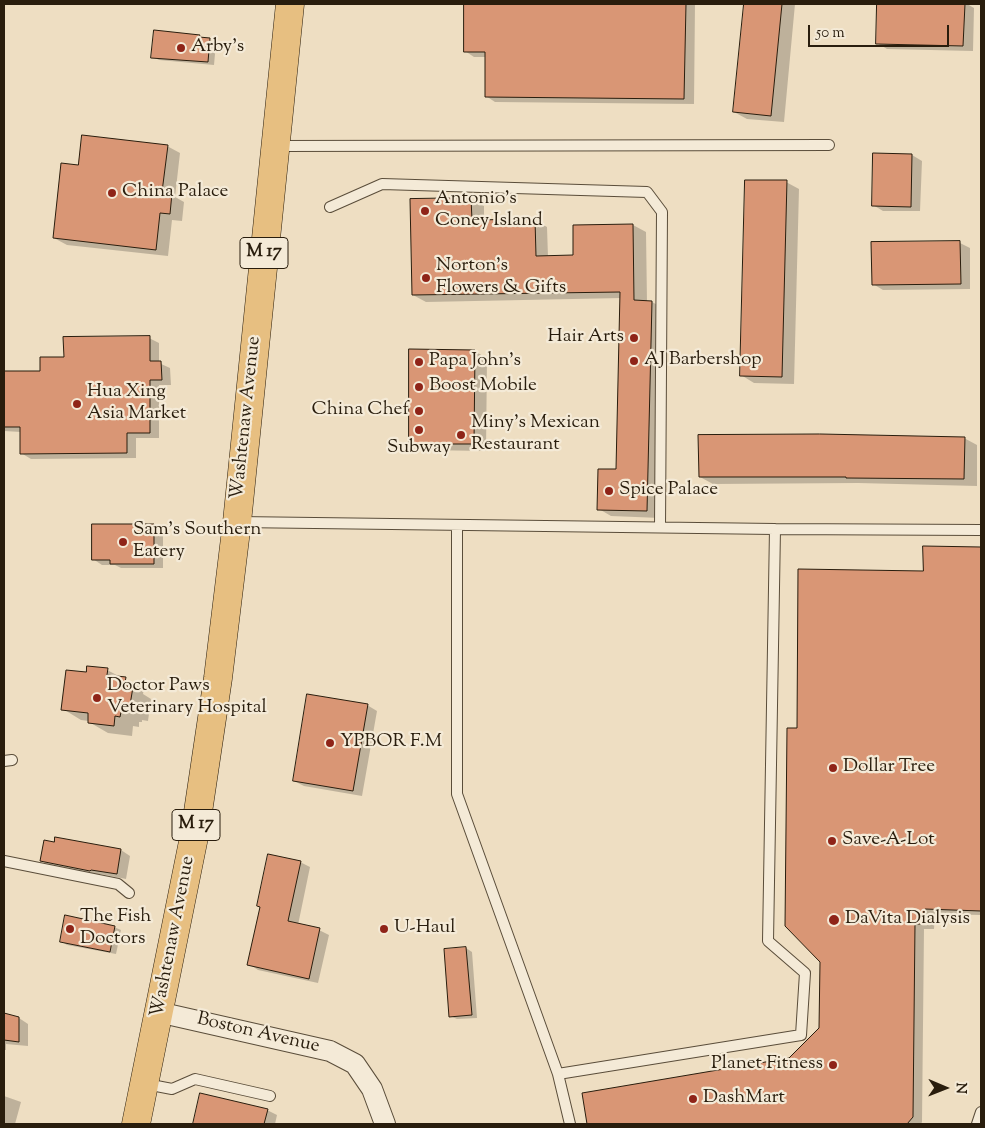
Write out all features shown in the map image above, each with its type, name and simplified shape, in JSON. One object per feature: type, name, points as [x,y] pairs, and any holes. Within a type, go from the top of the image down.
[{"type":"main road","name":"Washtenaw Avenue","points":[[136,1124],[195,832],[224,636],[290,4]]},
{"type":"street","name":"Boston Avenue","points":[[158,1012],[330,1051],[355,1064],[372,1089],[385,1124]]},
{"type":"lane","points":[[276,146],[829,145]]},
{"type":"lane","points":[[330,207],[382,184],[647,192],[662,212],[660,527]]},
{"type":"lane","points":[[237,522],[981,530]]},
{"type":"lane","points":[[457,525],[457,794],[558,1074],[570,1124]]},
{"type":"lane","points":[[558,1074],[801,1035],[805,973],[768,941],[775,529]]},
{"type":"lane","points":[[4,861],[118,884],[129,893]]},
{"type":"lane","points":[[145,1084],[172,1089],[195,1079],[270,1096]]},
{"type":"lane","points":[[978,1124],[981,1112]]},
{"type":"building","points":[[464,4],[686,4],[684,99],[485,97],[485,52],[464,52]]},
{"type":"building","points":[[744,4],[782,4],[771,116],[733,112]]},
{"type":"building","points":[[877,4],[965,4],[963,46],[876,44]]},
{"type":"building","name":"Arby's","points":[[154,30],[200,35],[199,37],[210,38],[208,62],[151,58]]},
{"type":"building","name":"China Palace","points":[[82,135],[168,145],[162,192],[172,193],[170,214],[160,213],[156,250],[53,238],[61,163],[78,165]]},
{"type":"building","points":[[873,153],[912,154],[911,207],[872,206]]},
{"type":"building","points":[[745,180],[787,180],[782,377],[740,376]]},
{"type":"building","points":[[471,198],[472,220],[535,219],[536,256],[573,255],[573,225],[633,224],[634,300],[652,301],[647,511],[597,510],[598,469],[616,469],[620,292],[412,295],[410,199]]},
{"type":"building","points":[[960,241],[961,284],[872,285],[871,242]]},
{"type":"building","name":"Hua Xing Asia Market","points":[[150,336],[150,361],[161,361],[162,380],[150,380],[150,433],[127,433],[127,453],[20,454],[20,427],[4,427],[4,371],[40,371],[40,357],[64,357],[63,337]]},
{"type":"building","points":[[409,349],[475,350],[474,444],[409,444]]},
{"type":"building","points":[[820,434],[965,437],[964,479],[699,477],[698,435]]},
{"type":"building","name":"Sam's Southern Eatery","points":[[92,524],[154,524],[154,564],[110,564],[110,560],[92,560]]},
{"type":"building","points":[[923,546],[981,547],[981,911],[925,909],[925,924],[915,924],[913,1117],[907,1124],[587,1124],[582,1093],[789,1058],[819,1028],[820,962],[785,926],[787,728],[797,728],[798,569],[923,571]]},
{"type":"building","name":"Doctor Paws Veterinary Hospital","points":[[87,666],[108,668],[107,675],[126,677],[125,683],[127,683],[127,686],[133,687],[129,711],[121,712],[120,717],[115,716],[114,726],[88,723],[88,713],[61,710],[66,670],[86,672]]},
{"type":"building","name":"YPBOR F.M","points":[[307,694],[368,704],[353,791],[293,781]]},
{"type":"building","points":[[55,837],[121,849],[117,874],[90,871],[40,861],[44,840],[54,842]]},
{"type":"building","points":[[268,854],[301,861],[288,921],[320,928],[309,979],[247,965],[260,907],[257,906]]},
{"type":"building","points":[[65,915],[115,926],[110,952],[60,942]]},
{"type":"building","points":[[466,947],[472,1015],[449,1017],[444,949]]},
{"type":"building","points":[[4,1013],[19,1017],[19,1042],[4,1040]]},
{"type":"building","points":[[200,1093],[268,1109],[264,1124],[193,1124]]},
{"type":"place","name":"Arby's","points":[[181,48]]},
{"type":"place","name":"China Palace","points":[[112,193]]},
{"type":"place","name":"Antonio's Coney Island","points":[[425,211]]},
{"type":"place","name":"Norton's Flowers & Gifts","points":[[426,278]]},
{"type":"place","name":"Hair Arts","points":[[634,338]]},
{"type":"place","name":"AJ Barbershop","points":[[634,361]]},
{"type":"place","name":"Papa John's","points":[[419,362]]},
{"type":"place","name":"Boost Mobile","points":[[419,387]]},
{"type":"place","name":"Hua Xing Asia Market","points":[[77,404]]},
{"type":"place","name":"China Chef","points":[[419,411]]},
{"type":"place","name":"Subway","points":[[419,430]]},
{"type":"place","name":"Miny's Mexican Restaurant","points":[[461,435]]},
{"type":"place","name":"Spice Palace","points":[[609,491]]},
{"type":"place","name":"Sam's Southern Eatery","points":[[123,542]]},
{"type":"place","name":"Doctor Paws Veterinary Hospital","points":[[97,698]]},
{"type":"place","name":"YPBOR F.M","points":[[330,743]]},
{"type":"place","name":"Dollar Tree","points":[[833,768]]},
{"type":"place","name":"Save-A-Lot","points":[[832,841]]},
{"type":"place","name":"DaVita Dialysis","points":[[834,920]]},
{"type":"place","name":"The Fish Doctors","points":[[70,929]]},
{"type":"place","name":"U-Haul","points":[[384,929]]},
{"type":"place","name":"Planet Fitness","points":[[833,1065]]},
{"type":"place","name":"DashMart","points":[[693,1099]]}]
